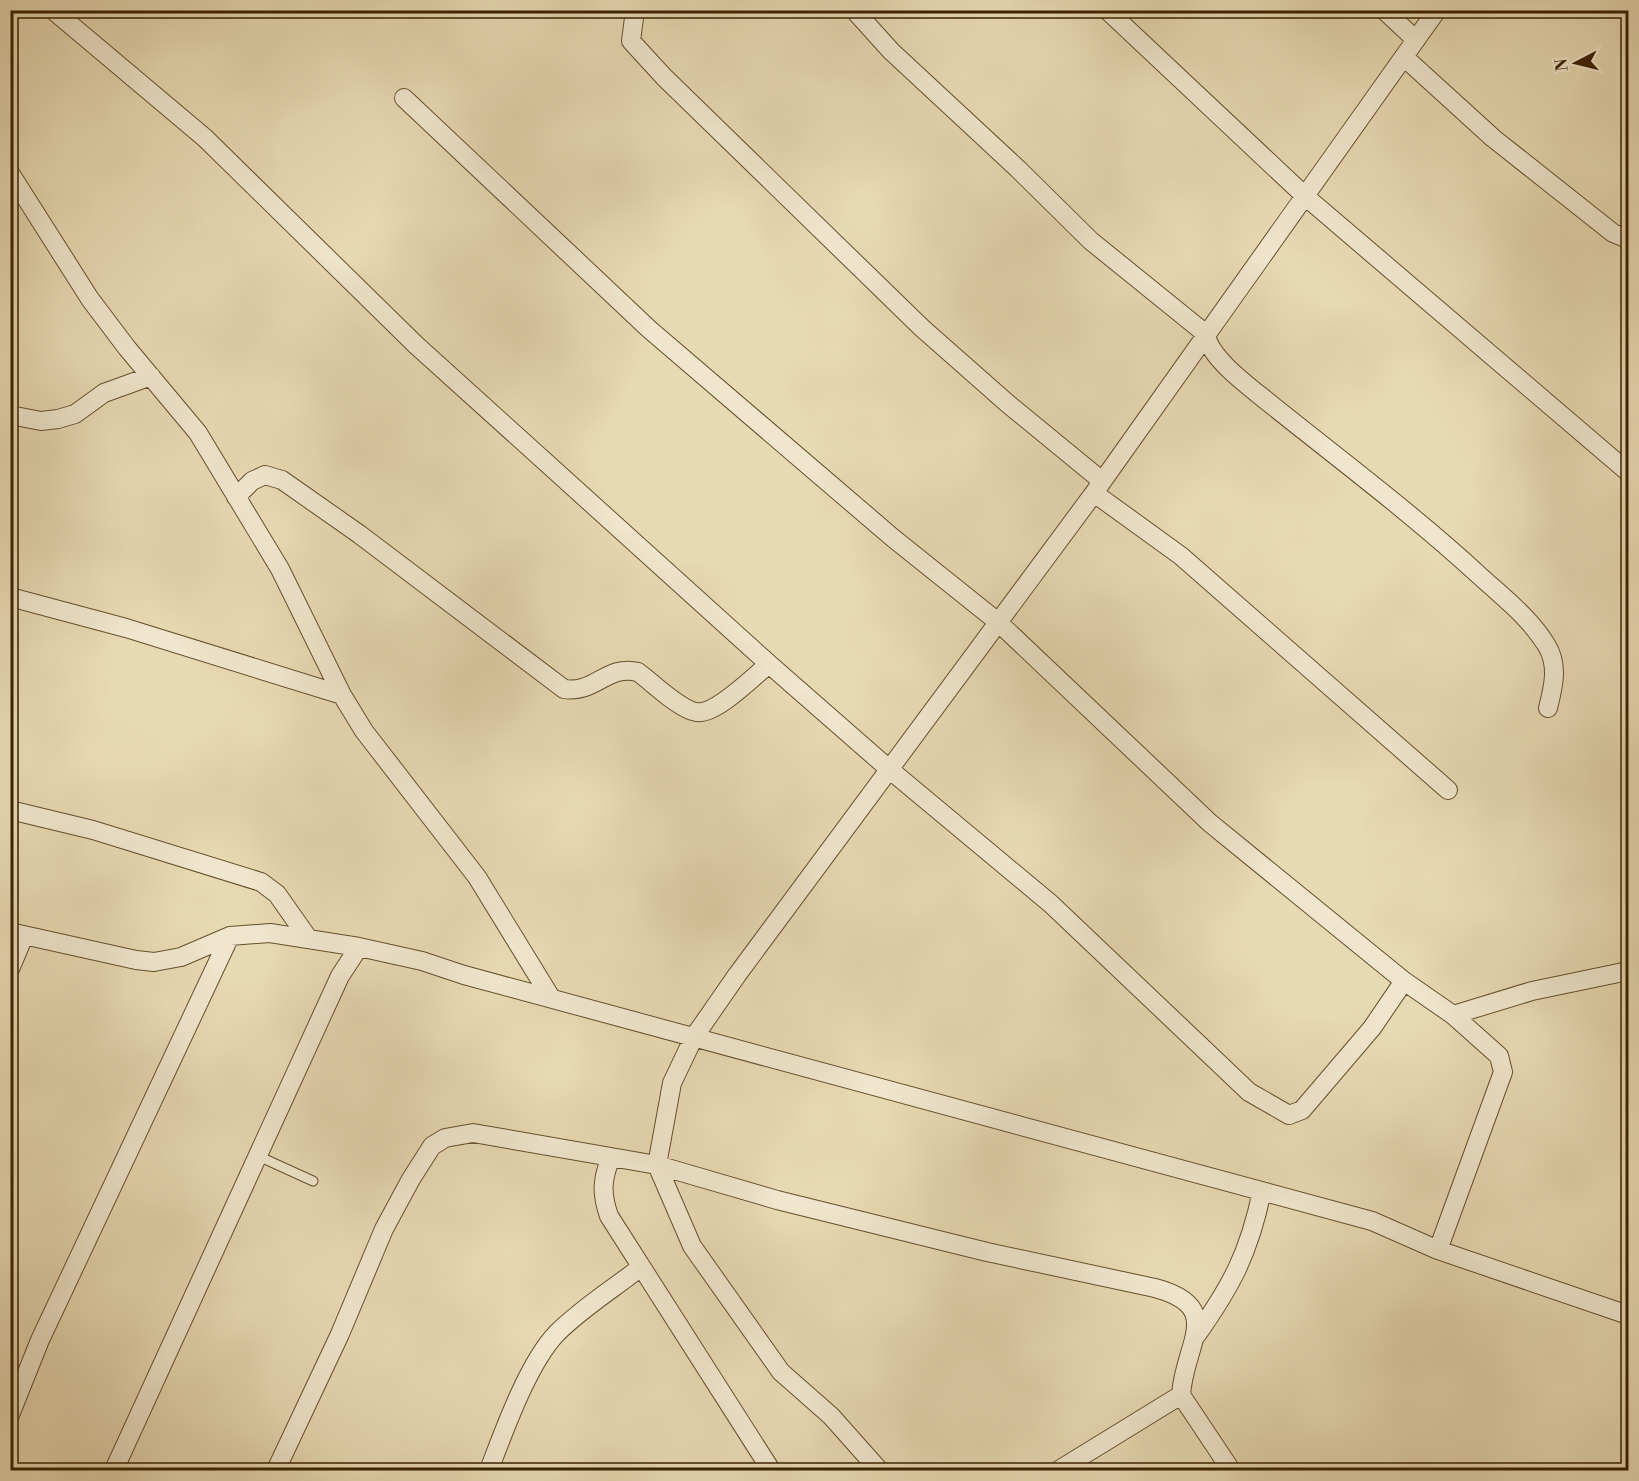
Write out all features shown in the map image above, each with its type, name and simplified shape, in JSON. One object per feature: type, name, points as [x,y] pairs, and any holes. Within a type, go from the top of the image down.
[{"type":"street","points":[[53,10],[205,138],[416,345],[889,770],[1051,904],[1249,1092],[1285,1115],[1302,1110],[1372,1028],[1404,981]]},
{"type":"street","points":[[635,10],[631,41],[664,77],[922,328],[1098,487],[1181,556],[1448,790]]},
{"type":"street","points":[[854,10],[891,51],[1018,169],[1091,241],[1206,334],[1210,349],[1254,391],[1430,530],[1523,615],[1548,648],[1554,663],[1555,684],[1548,708]]},
{"type":"street","points":[[1107,10],[1306,197],[1629,472]]},
{"type":"street","points":[[1384,10],[1416,40]]},
{"type":"street","points":[[879,1470],[831,1416],[781,1372],[692,1246],[657,1165],[672,1083],[694,1037],[1098,487],[1437,10]]},
{"type":"street","points":[[1404,57],[1493,138],[1613,233],[1629,239]]},
{"type":"street","points":[[404,98],[649,328],[893,538],[998,622],[1210,824],[1404,981],[1453,1014],[1499,1056],[1503,1072],[1438,1251]]},
{"type":"street","points":[[10,173],[90,299],[198,434],[280,570],[342,695],[385,760],[477,877],[550,996]]},
{"type":"street","points":[[10,415],[41,421],[58,419],[75,414],[104,393],[151,376]]},
{"type":"street","points":[[236,497],[260,476],[270,475],[282,480],[359,534],[564,689],[585,689],[607,675],[628,670],[638,672],[688,710],[698,713],[712,710],[769,664]]},
{"type":"street","points":[[10,597],[126,628],[342,695]]},
{"type":"street","points":[[10,810],[93,830],[261,882],[277,894],[308,938]]},
{"type":"street","points":[[10,969],[17,934],[154,962],[174,959],[230,936],[270,933],[359,947],[550,996],[1372,1221],[1438,1251],[1629,1315]]},
{"type":"street","points":[[10,1415],[40,1341],[230,936]]},
{"type":"street","points":[[114,1470],[340,976],[359,947]]},
{"type":"street","points":[[1453,1014],[1532,991],[1629,971]]},
{"type":"street","points":[[276,1470],[340,1334],[384,1229],[432,1146],[445,1138],[473,1133],[657,1165],[777,1200],[976,1249],[1161,1290],[1191,1304],[1212,1302],[1222,1298]]},
{"type":"street","points":[[612,1157],[604,1176],[603,1200],[622,1239],[771,1470]]},
{"type":"street","points":[[1231,1470],[1181,1395],[1182,1374],[1196,1336],[1240,1267],[1253,1233],[1262,1191]]},
{"type":"street","points":[[489,1470],[517,1403],[555,1335],[641,1267]]},
{"type":"street","points":[[1191,1304],[1195,1315],[1196,1336]]},
{"type":"street","points":[[1059,1470],[1181,1395]]},
{"type":"lane","points":[[258,1156],[314,1181]]}]
